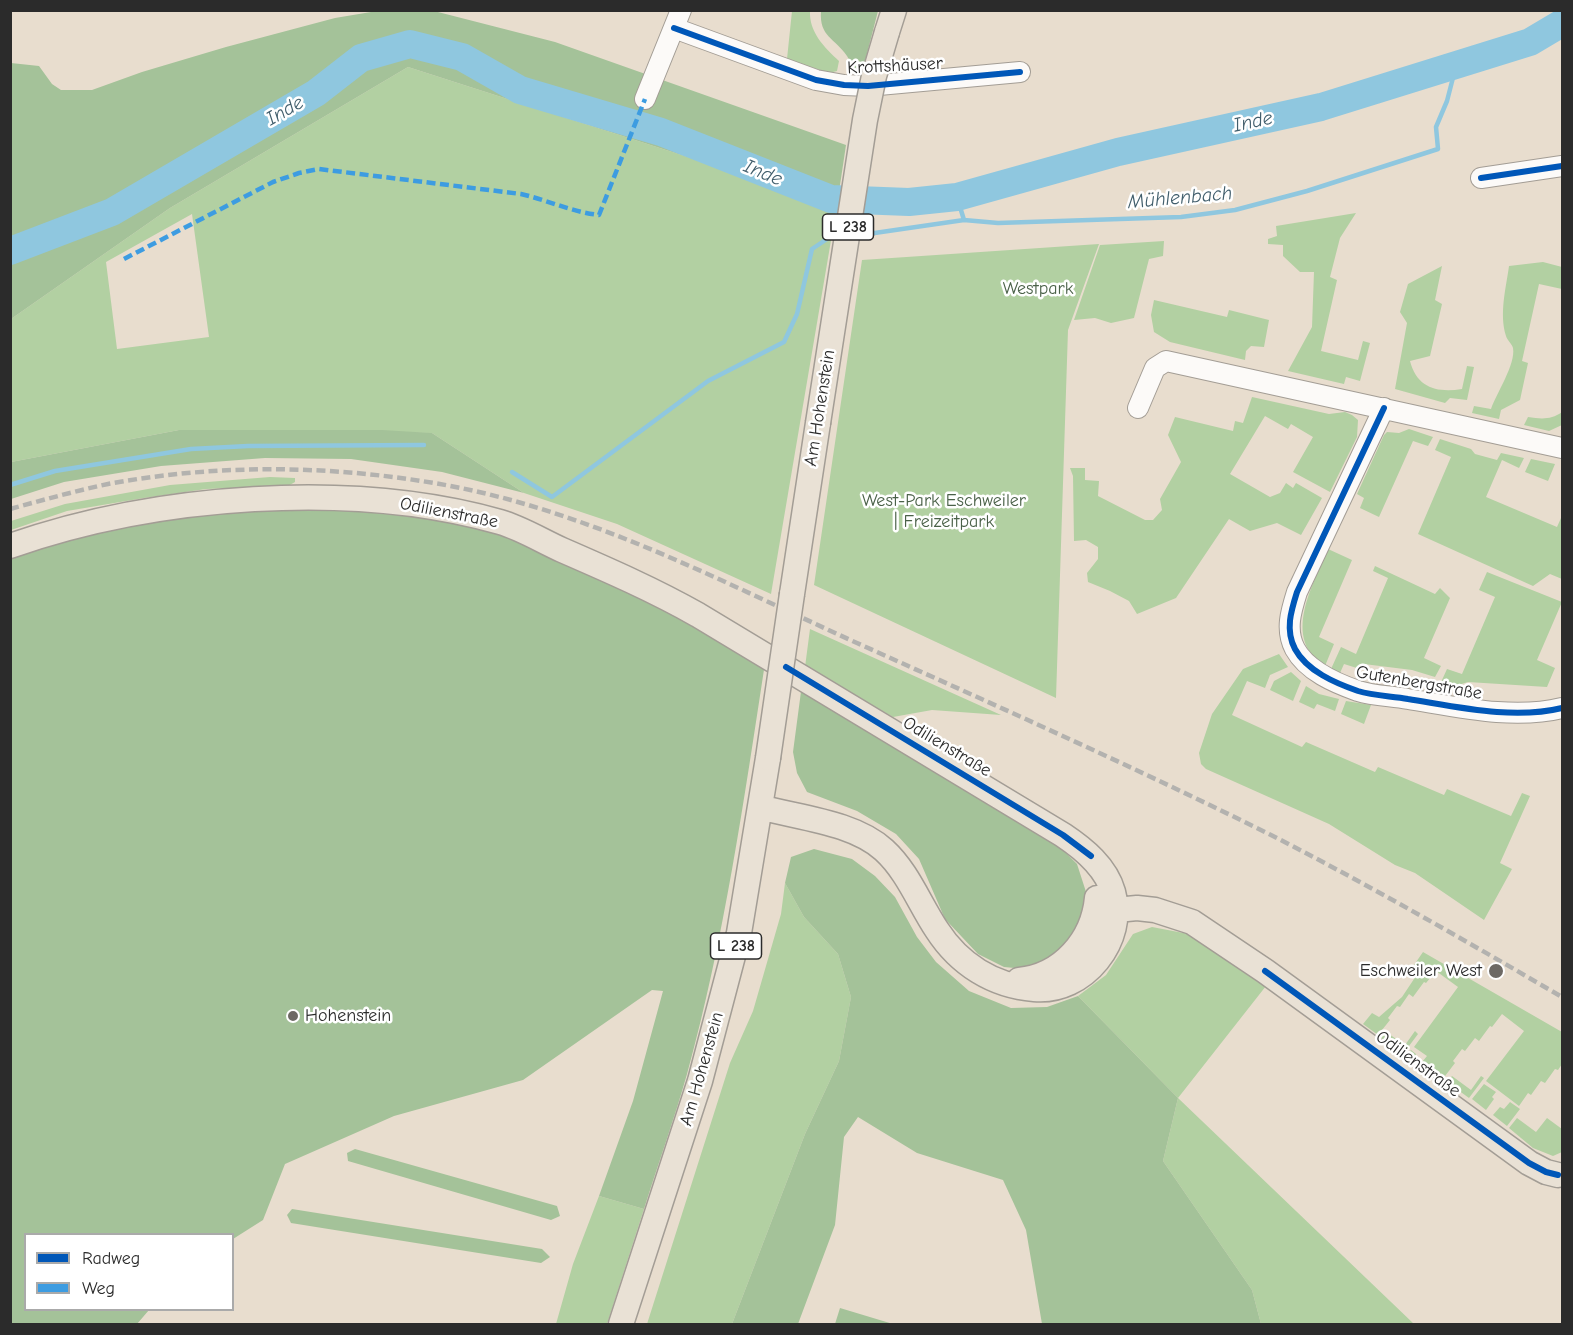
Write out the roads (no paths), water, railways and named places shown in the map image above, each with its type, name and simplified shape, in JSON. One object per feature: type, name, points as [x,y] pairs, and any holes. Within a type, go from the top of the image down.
[{"type":"main road","name":"Am Hohenstein","points":[[621,1324],[700,1081],[739,933],[768,758],[865,120],[874,76],[891,21]]},
{"type":"main road","name":"Odilienstraße","points":[[10,546],[62,529],[159,509],[251,500],[386,501],[447,510],[502,523],[651,589],[698,615],[1064,835],[1091,856],[1104,873],[1113,891],[1106,911],[1155,910],[1192,922],[1265,971],[1529,1163],[1561,1178]]},
{"type":"main road","points":[[760,807],[852,830],[877,844],[899,866],[948,945],[965,963],[987,978],[998,982],[1035,990],[1053,989],[1078,978],[1094,966],[1115,927],[1106,911]]},
{"type":"street","name":"Krottshäuser","points":[[677,19],[816,80],[844,86],[868,86],[1020,72]]},
{"type":"street","points":[[645,99],[677,19]]},
{"type":"street","points":[[1481,178],[1563,166]]},
{"type":"street","points":[[1138,408],[1155,369],[1166,361],[1563,448]]},
{"type":"street","name":"Gutenbergstraße","points":[[1384,408],[1297,592],[1289,621],[1290,638],[1296,651],[1318,672],[1335,682],[1361,692],[1473,709],[1523,712],[1563,708]]},
{"type":"waterway","name":"Inde","points":[[10,251],[112,212],[316,93],[361,58],[410,44],[462,57],[520,90],[661,132],[831,199],[909,202],[957,197],[1118,152],[1321,107],[1530,42],[1562,23]]},
{"type":"waterway","name":"Mühlenbach","points":[[854,236],[964,220],[998,223],[1181,217],[1235,210],[1307,191],[1438,149],[1436,127],[1447,101],[1456,66]]},
{"type":"waterway","points":[[957,197],[964,220]]},
{"type":"waterway","points":[[512,472],[552,497],[708,381],[784,342],[797,314],[812,249],[830,237],[840,237]]},
{"type":"waterway","points":[[10,485],[55,471],[191,449],[248,446],[424,445]]},
{"type":"railway","points":[[10,509],[108,484],[149,477],[271,469],[353,473],[434,483],[544,510],[598,528],[703,572],[1167,785],[1343,873],[1562,997]]},
{"type":"place","name":"Eschweiler West","points":[[1496,971]]},
{"type":"place","name":"Hohenstein","points":[[293,1016]]},
{"type":"park label","name":"Westpark","points":[[1038,289]]},
{"type":"park label","name":"West-Park Eschweiler | Freizeitpark","points":[[944,511]]}]
